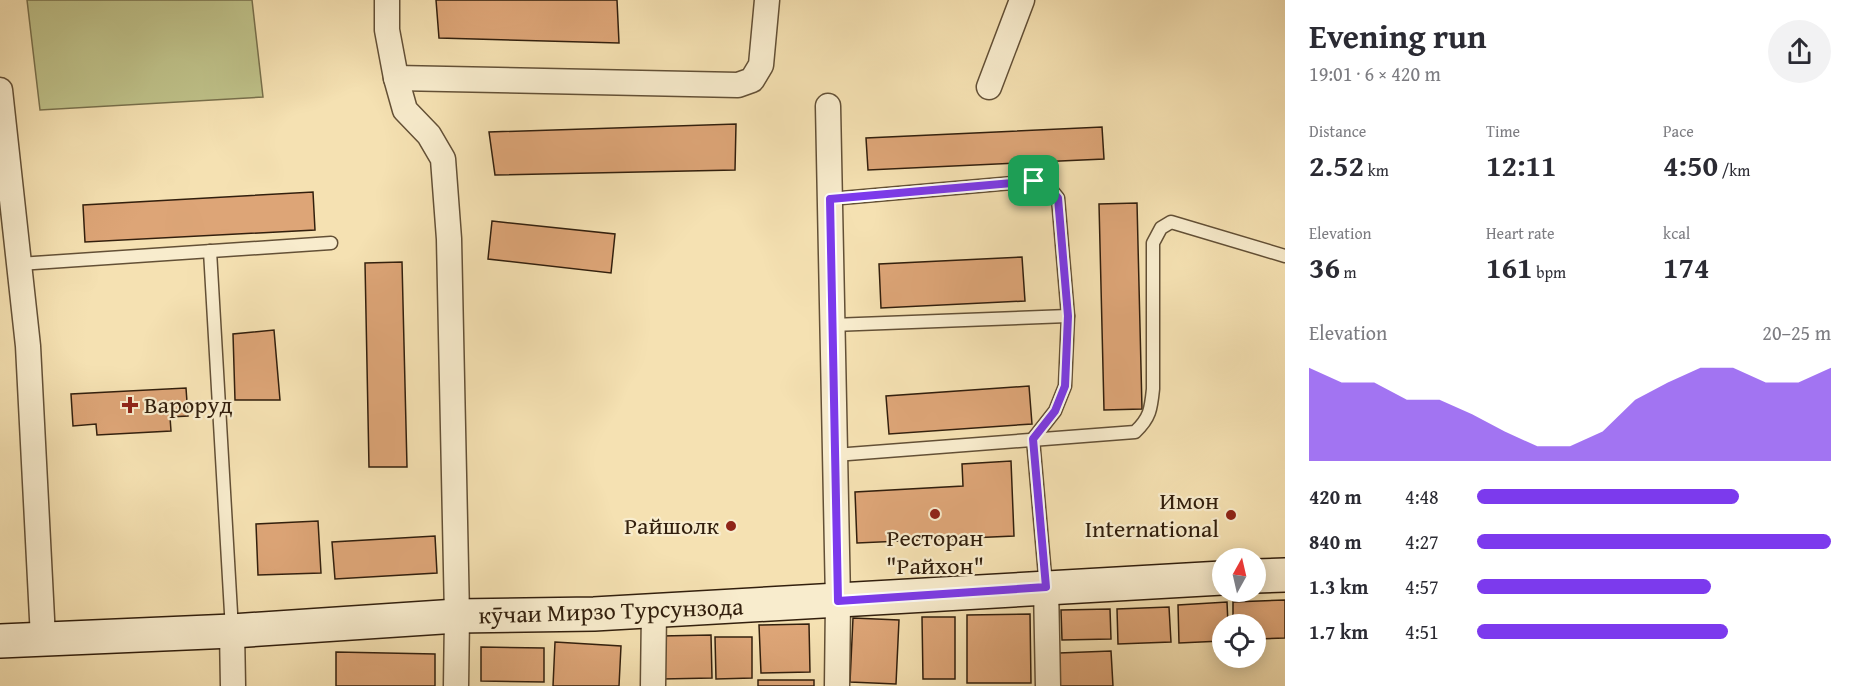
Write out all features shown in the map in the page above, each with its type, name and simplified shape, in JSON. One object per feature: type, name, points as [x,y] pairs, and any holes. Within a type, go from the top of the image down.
[{"type":"main road","points":[[1266,575],[1285,574]]},
{"type":"main road","name":"кӯчаи Мирзо Турсунзода","points":[[0,641],[232,631],[457,616],[654,611],[1212,579]]},
{"type":"street","points":[[387,0],[387,30],[405,110],[429,135],[443,159],[449,239],[457,616],[456,686]]},
{"type":"street","points":[[396,78],[738,85],[752,80],[761,65],[767,0]]},
{"type":"street","points":[[990,87],[1022,0]]},
{"type":"street","points":[[0,90],[28,346],[43,638]]},
{"type":"street","points":[[828,106],[838,601],[837,686]]},
{"type":"street","points":[[1046,587],[1048,686]]},
{"type":"street","points":[[653,686],[654,611]]},
{"type":"street","points":[[232,631],[233,686]]},
{"type":"lane","points":[[830,199],[1034,181],[1049,187],[1058,198],[1068,316],[1065,386],[1055,411],[1033,439],[1046,587]]},
{"type":"lane","points":[[835,455],[1135,432],[1146,421],[1151,407],[1153,243],[1161,228],[1171,222],[1182,224],[1285,256]]},
{"type":"lane","points":[[19,264],[331,243]]},
{"type":"lane","points":[[210,251],[232,631]]},
{"type":"lane","points":[[832,325],[1068,316]]},
{"type":"green space","points":[[27,0],[252,0],[263,97],[40,110]]},
{"type":"building","points":[[436,0],[617,0],[619,43],[439,38]]},
{"type":"building","points":[[736,124],[735,170],[495,175],[489,132]]},
{"type":"building","points":[[1102,127],[1104,159],[868,170],[866,138]]},
{"type":"building","points":[[313,192],[315,230],[85,242],[83,205]]},
{"type":"building","points":[[1137,203],[1142,409],[1104,410],[1099,204]]},
{"type":"building","points":[[492,221],[615,234],[611,273],[488,259]]},
{"type":"building","points":[[1022,257],[1025,301],[881,308],[879,264]]},
{"type":"building","points":[[402,262],[407,467],[369,467],[365,263]]},
{"type":"building","points":[[274,330],[280,400],[235,400],[233,334]]},
{"type":"building","points":[[1029,386],[1032,424],[889,434],[886,396]]},
{"type":"building","name":"Вароруд","points":[[186,388],[188,416],[170,417],[171,431],[97,435],[96,424],[73,426],[71,394]]},
{"type":"building","name":"Ресторан \"Райхон\"","points":[[1011,461],[1014,536],[857,543],[855,492],[963,486],[962,464]]},
{"type":"building","points":[[318,521],[321,573],[258,575],[256,524]]},
{"type":"building","points":[[435,536],[437,573],[335,579],[332,542]]},
{"type":"building","points":[[1285,600],[1285,638],[1266,639],[1266,614],[1233,614],[1233,602]]},
{"type":"building","points":[[1227,602],[1228,614],[1212,614],[1212,641],[1179,643],[1178,605]]},
{"type":"building","points":[[1169,607],[1171,642],[1118,644],[1117,609]]},
{"type":"building","points":[[1110,609],[1111,639],[1062,640],[1061,610]]},
{"type":"building","points":[[1030,614],[1031,683],[967,683],[967,615]]},
{"type":"building","points":[[922,617],[955,617],[955,679],[923,679]]},
{"type":"building","points":[[853,618],[899,620],[896,684],[850,682]]},
{"type":"building","points":[[809,624],[810,672],[761,673],[759,625]]},
{"type":"building","points":[[711,635],[712,678],[662,679],[661,636]]},
{"type":"building","points":[[715,637],[752,637],[752,678],[716,679]]},
{"type":"building","points":[[555,642],[621,646],[619,686],[553,686]]},
{"type":"building","points":[[481,647],[544,648],[544,682],[481,681]]},
{"type":"building","points":[[1111,651],[1113,686],[1060,686],[1059,653]]},
{"type":"building","points":[[336,652],[435,654],[435,686],[336,686]]},
{"type":"building","points":[[758,680],[814,680],[814,686],[758,686]]},
{"type":"place","name":"Вароруд","points":[[130,405]]},
{"type":"place","name":"Ресторан \"Райхон\"","points":[[935,514]]},
{"type":"place","name":"Имон International","points":[[1231,515]]},
{"type":"place","name":"Райшолк","points":[[731,526]]},
{"type":"route","points":[[1034,181],[1049,187],[1058,198],[1068,316],[1065,386],[1055,411],[1033,439],[1046,587],[838,601],[830,199],[1034,181]]}]
